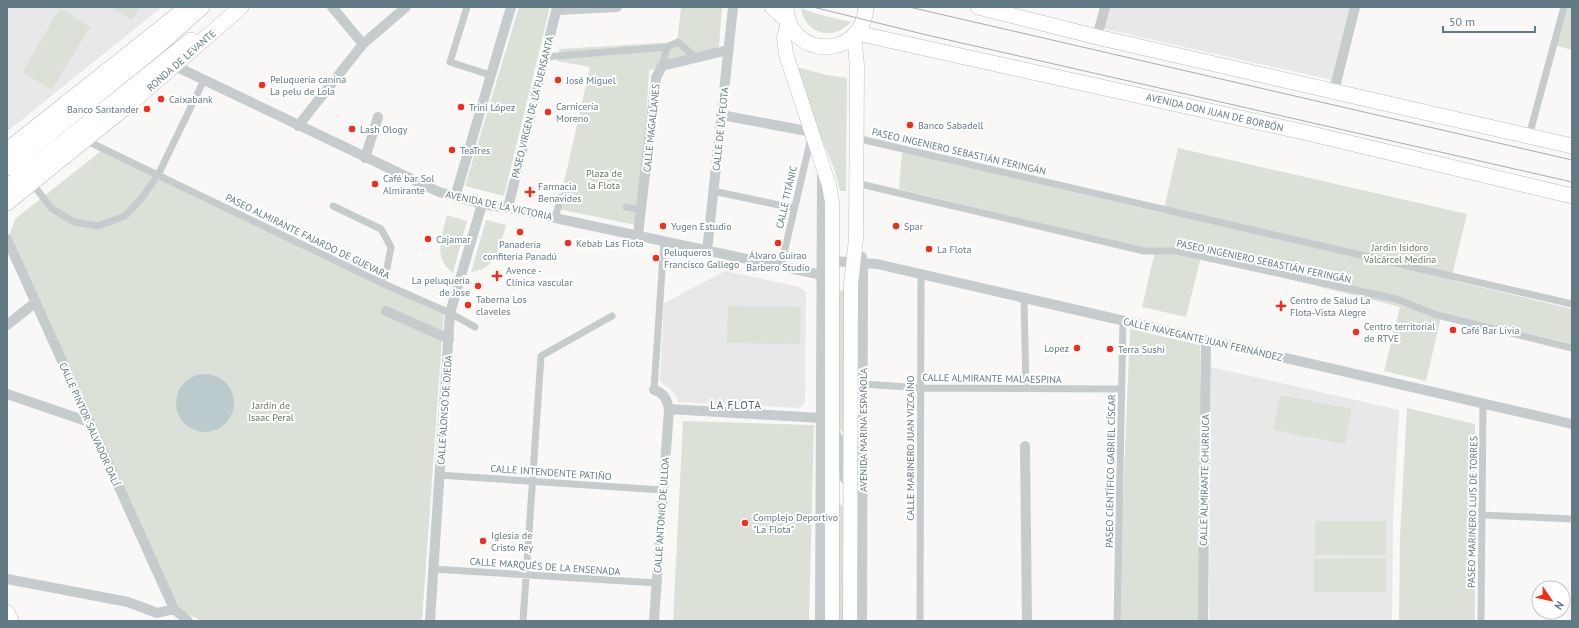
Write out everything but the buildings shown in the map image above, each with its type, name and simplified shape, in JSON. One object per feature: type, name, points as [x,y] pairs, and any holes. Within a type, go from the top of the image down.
[{"type":"main road","points":[[7,150],[187,7]]},
{"type":"main road","points":[[7,168],[156,48],[202,7]]},
{"type":"main road","name":"RONDA DE LEVANTE","points":[[7,187],[166,59],[234,7]]},
{"type":"main road","name":"RONDA DE LEVANTE","points":[[7,203],[175,66],[242,7]]},
{"type":"main road","points":[[772,7],[787,14],[797,35],[815,46],[837,46],[855,34],[864,20],[866,7]]},
{"type":"main road","points":[[978,7],[1097,37],[1572,146]]},
{"type":"main road","name":"AVENIDA MARINA ESPAÑOLA","points":[[787,14],[784,38],[786,54],[812,132],[832,202],[832,621]]},
{"type":"main road","name":"AVENIDA MARINA ESPAÑOLA","points":[[850,621],[851,284],[859,262],[856,239],[857,65],[855,34]]},
{"type":"main road","name":"AVENIDA DON JUAN DE BORBÓN","points":[[855,34],[1308,133],[1572,196]]},
{"type":"main road","points":[[7,612],[11,621]]},
{"type":"street","points":[[332,7],[363,44]]},
{"type":"street","points":[[298,126],[363,44],[406,7]]},
{"type":"street","points":[[467,7],[450,62],[490,74]]},
{"type":"street","points":[[455,197],[490,74],[511,7]]},
{"type":"street","points":[[557,9],[617,7]]},
{"type":"street","name":"CALLE DE LA FLOTA","points":[[707,251],[733,7]]},
{"type":"street","points":[[1097,37],[1105,7]]},
{"type":"street","points":[[1334,91],[1355,7]]},
{"type":"street","points":[[1529,136],[1564,7]]},
{"type":"street","name":"PASEO VIRGEN DE LA FUENSANTA","points":[[508,208],[557,9]]},
{"type":"street","points":[[545,58],[667,47],[678,42],[694,58]]},
{"type":"street","points":[[667,47],[662,66],[728,50]]},
{"type":"street","name":"AVENIDA DE LA VICTORIA","points":[[175,66],[439,192],[482,204],[638,235],[822,275]]},
{"type":"street","name":"CALLE MAGALLANES","points":[[638,235],[656,78],[662,66]]},
{"type":"street","points":[[32,183],[51,208],[74,222],[98,226],[125,216],[142,199],[158,175],[204,80]]},
{"type":"street","points":[[721,115],[812,132]]},
{"type":"street","points":[[365,158],[378,117]]},
{"type":"street","name":"CALLE TITÁNIC","points":[[781,266],[793,208],[812,132]]},
{"type":"street","name":"PASEO INGENIERO SEBASTIÁN FERINGÁN","points":[[856,138],[1572,304]]},
{"type":"street","name":"PASEO ALMIRANTE FAJARDO DE GUEVARA","points":[[85,140],[384,284],[450,313],[476,327]]},
{"type":"street","name":"AVENIDA MARINA ESPAÑOLA","points":[[820,621],[822,165]]},
{"type":"street","name":"PASEO INGENIERO SEBASTIÁN FERINGÁN","points":[[856,183],[1144,251],[1178,251],[1396,299],[1437,315],[1572,348]]},
{"type":"street","points":[[713,191],[793,208]]},
{"type":"street","points":[[555,218],[561,197]]},
{"type":"street","name":"CALLE ALONSO DE OJEDA","points":[[430,621],[450,313],[482,204]]},
{"type":"street","points":[[334,206],[381,229],[391,248],[384,284]]},
{"type":"street","points":[[626,207],[641,210]]},
{"type":"street","name":"CALLE PINTOR SALVADOR DALÍ","points":[[7,239],[174,609]]},
{"type":"street","points":[[664,241],[654,390],[662,394],[668,403],[669,409],[821,418]]},
{"type":"street","name":"CALLE NAVEGANTE JUAN FERNÁNDEZ","points":[[833,261],[859,262],[921,274],[1572,424]]},
{"type":"street","name":"AVENIDA MARINA ESPAÑOLA","points":[[859,262],[863,384],[862,621]]},
{"type":"street","name":"CALLE MARINERO JUAN VIZCAÍNO","points":[[920,621],[921,274]]},
{"type":"street","points":[[1024,298],[1026,389]]},
{"type":"street","points":[[7,325],[36,302]]},
{"type":"street","points":[[386,311],[449,339]]},
{"type":"street","points":[[523,621],[541,356],[612,316]]},
{"type":"street","name":"PASEO CIENTÍFICO GABRIEL CÍSCAR","points":[[1117,621],[1123,321]]},
{"type":"street","name":"CALLE ALMIRANTE CHURRUCA","points":[[1203,621],[1206,340]]},
{"type":"street","name":"CALLE ALMIRANTE MALAESPINA","points":[[863,384],[920,388],[1121,389]]},
{"type":"street","points":[[7,394],[89,422]]},
{"type":"street","name":"PASEO MARINERO LUIS DE TORRES","points":[[1481,621],[1483,404]]},
{"type":"street","name":"CALLE ANTONIO DE ULLOA","points":[[654,621],[662,490],[669,409]]},
{"type":"street","name":"AVENIDA MARINA ESPAÑOLA","points":[[821,418],[833,429],[842,446],[850,511]]},
{"type":"street","points":[[1025,446],[1027,621]]},
{"type":"street","name":"CALLE INTENDENTE PATIÑO","points":[[439,475],[532,480],[662,490]]},
{"type":"street","points":[[1482,515],[1572,519]]},
{"type":"street","name":"CALLE MARQUÉS DE LA ENSENADA","points":[[433,569],[657,583]]},
{"type":"street","points":[[7,578],[128,602],[156,617],[174,609],[188,621]]},
{"type":"shaded area","points":[[7,7],[162,7],[9,130],[7,130]]},
{"type":"shaded area","points":[[1105,7],[1355,7],[1336,81],[1100,28]]},
{"type":"shaded area","points":[[725,271],[800,287],[806,292],[805,402],[800,408],[678,402],[675,394],[660,381],[664,303]]},
{"type":"shaded area","points":[[1211,367],[1399,410],[1393,519],[1392,621],[1209,621]]},
{"type":"shaded area","points":[[205,374],[216,376],[226,382],[232,392],[234,403],[232,414],[226,424],[216,430],[205,432],[194,430],[184,424],[178,414],[176,403],[178,392],[184,382],[194,376]]},
{"type":"green space","points":[[110,7],[140,7],[132,20]]},
{"type":"green space","points":[[519,7],[550,7],[504,196],[465,186]]},
{"type":"green space","name":"Plaza de la Flota","points":[[681,7],[722,7],[719,47],[649,71],[640,226],[558,209],[590,67],[557,61],[559,49],[677,42]]},
{"type":"green space","points":[[1564,7],[1572,7],[1572,50],[1554,45]]},
{"type":"green space","points":[[60,8],[90,27],[52,90],[22,72]]},
{"type":"green space","points":[[801,8],[817,14],[851,22],[836,32],[821,32],[808,24]]},
{"type":"green space","points":[[797,67],[826,75],[847,78],[846,191],[840,191],[834,168],[819,133]]},
{"type":"green space","name":"Jardín de Isaac Peral","points":[[106,147],[444,310],[422,621],[202,621],[183,612],[174,599],[10,234],[15,219]]},
{"type":"green space","name":"Jardin Isidoro Valcárcel Medina","points":[[1178,148],[1467,214],[1451,280],[1572,309],[1572,344],[1442,313],[1426,381],[1384,371],[1400,307],[1201,257],[1186,317],[1142,307],[1155,251],[899,189],[902,152],[1163,213]]},
{"type":"green space","points":[[447,215],[467,221],[453,273],[442,260],[440,246]]},
{"type":"green space","points":[[486,220],[506,225],[502,240],[492,261],[480,270],[471,272]]},
{"type":"green space","points":[[846,290],[845,434],[838,429],[839,291]]},
{"type":"green space","points":[[728,306],[801,307],[800,344],[727,343]]},
{"type":"green space","points":[[1130,329],[1200,345],[1205,621],[1118,621]]},
{"type":"green space","points":[[1280,395],[1352,409],[1345,444],[1273,430]]},
{"type":"green space","points":[[1407,408],[1475,424],[1475,621],[1399,621],[1400,537]]},
{"type":"green space","name":"Complejo Deportivo \"La Flota\"","points":[[683,421],[814,425],[809,621],[673,621]]},
{"type":"green space","points":[[838,502],[845,508],[845,621],[838,621]]},
{"type":"green space","points":[[1315,521],[1386,521],[1386,555],[1315,555]]},
{"type":"green space","points":[[1386,558],[1386,592],[1314,592],[1314,559]]},
{"type":"tram line","points":[[813,7],[931,36],[1572,182]]},
{"type":"tram line","points":[[909,7],[1572,160]]},
{"type":"place","name":"José Miguel","points":[[558,80]]},
{"type":"place","name":"Peluquería canina La pelu de Lola","points":[[262,85]]},
{"type":"place","name":"Caixabank","points":[[161,99]]},
{"type":"place","name":"Trini López","points":[[461,107]]},
{"type":"place","name":"Banco Santander","points":[[147,109]]},
{"type":"place","name":"Carnicería Moreno","points":[[548,112]]},
{"type":"place","name":"Banco Sabadell","points":[[910,125]]},
{"type":"place","name":"Lash Ology","points":[[352,129]]},
{"type":"place","name":"TeaTres","points":[[452,150]]},
{"type":"place","name":"Café bar Sol Almirante","points":[[375,184]]},
{"type":"place","name":"Farmacia Benavides","points":[[530,192]]},
{"type":"place","name":"Yugen Estudio","points":[[663,226]]},
{"type":"place","name":"Spar","points":[[896,226]]},
{"type":"place","name":"Panadería confitería Panadú","points":[[520,232]]},
{"type":"place","name":"Cajamar","points":[[428,239]]},
{"type":"place","name":"Kebab Las Flota","points":[[568,243]]},
{"type":"place","name":"Álvaro Guirao Barbero Studio","points":[[778,243]]},
{"type":"place","name":"La Flota","points":[[929,249]]},
{"type":"place","name":"Peluqueros Francisco Gallego","points":[[656,258]]},
{"type":"place","name":"Avence - Clínica vascular","points":[[497,276]]},
{"type":"place","name":"La peluquería de Jose","points":[[478,286]]},
{"type":"place","name":"Taberna Los claveles","points":[[468,305]]},
{"type":"place","name":"Centro de Salud La Flota-Vista Alegre","points":[[1281,306]]},
{"type":"place","name":"Café Bar Livia","points":[[1453,330]]},
{"type":"place","name":"Centro territorial de RTVE","points":[[1356,332]]},
{"type":"place","name":"Lopez","points":[[1077,348]]},
{"type":"place","name":"Terra Sushi","points":[[1110,349]]},
{"type":"place","name":"Complejo Deportivo \"La Flota\"","points":[[745,523]]},
{"type":"place","name":"Iglesia de Cristo Rey","points":[[483,541]]},
{"type":"district","name":"LA FLOTA","points":[[736,405]]}]
